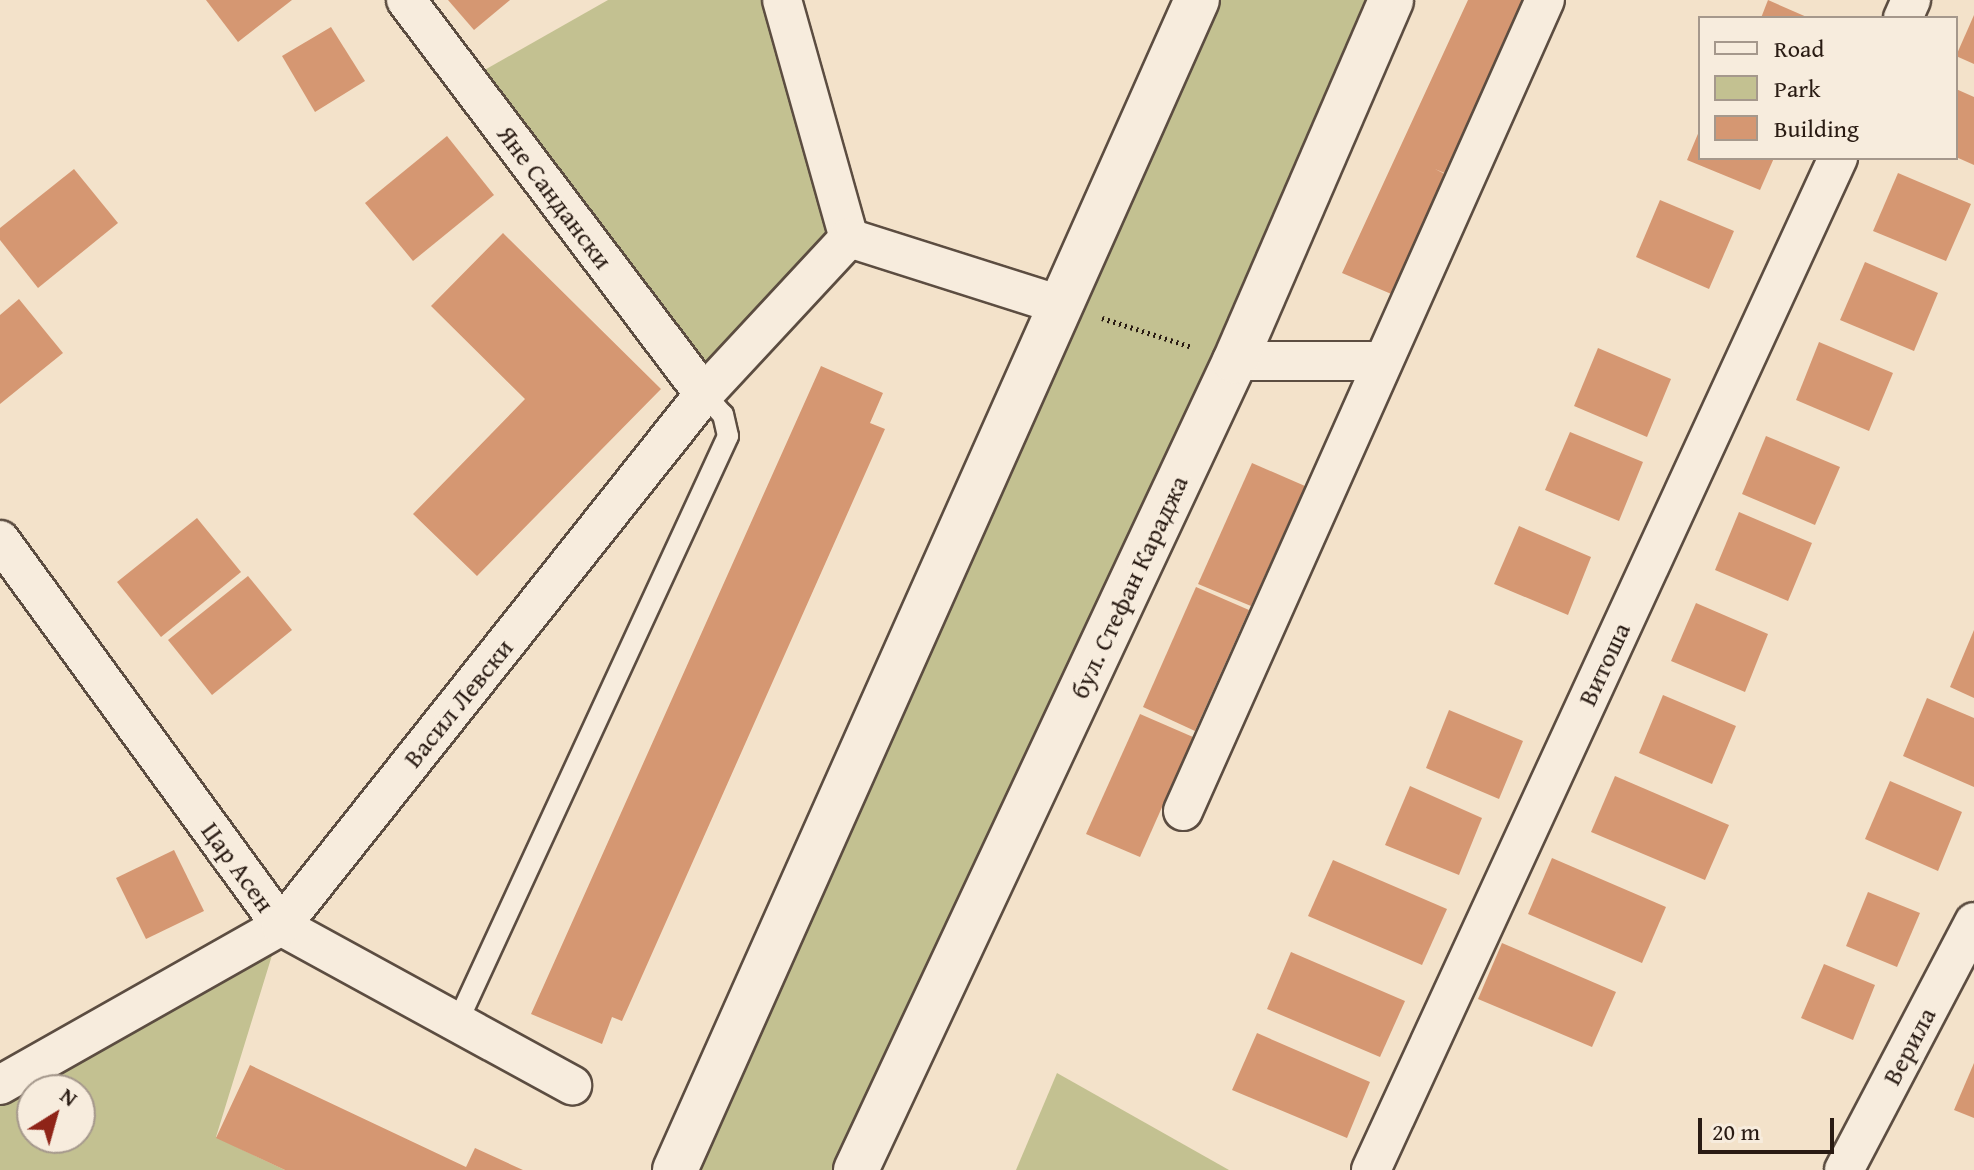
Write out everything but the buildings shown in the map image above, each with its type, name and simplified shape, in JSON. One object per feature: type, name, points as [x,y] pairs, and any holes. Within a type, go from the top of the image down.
[{"type":"street","name":"Яне Сандански","points":[[406,0],[704,394]]},
{"type":"street","points":[[782,0],[849,238],[1060,305]]},
{"type":"street","points":[[675,1170],[1197,0]]},
{"type":"street","name":"бул. Стефан Караджа","points":[[856,1170],[1235,361],[1391,0]]},
{"type":"street","points":[[1183,811],[1380,361],[1545,0]]},
{"type":"street","name":"Витоша","points":[[1385,1165],[1837,160]]},
{"type":"street","name":"Васил Левски","points":[[0,1085],[281,926],[704,394],[849,238]]},
{"type":"street","points":[[1235,361],[1380,361]]},
{"type":"street","name":"Цар Асен","points":[[0,540],[281,926],[572,1085]]},
{"type":"street","name":"Верила","points":[[1844,1170],[1974,922]]},
{"type":"lane","points":[[458,1021],[728,436],[723,415],[704,394]]},
{"type":"path","points":[[1060,305],[1235,361]]},
{"type":"green space","points":[[608,0],[782,0],[849,238],[704,394],[467,80]]},
{"type":"green space","points":[[1197,0],[1391,0],[856,1170],[675,1170]]},
{"type":"green space","points":[[281,926],[216,1137],[285,1170],[0,1170],[0,1085],[16,1076],[16,1154],[96,1154],[96,1074],[19,1074]]},
{"type":"green space","points":[[1057,1073],[1229,1170],[1016,1170]]}]
